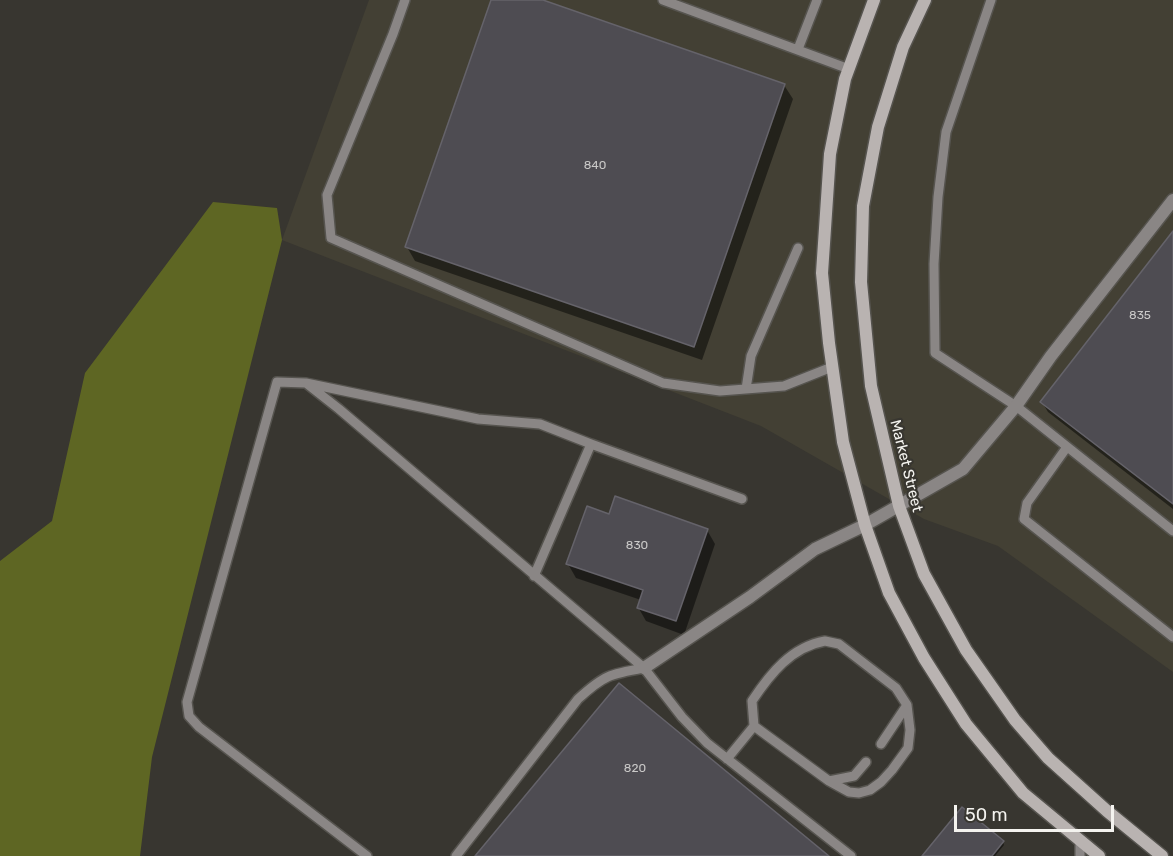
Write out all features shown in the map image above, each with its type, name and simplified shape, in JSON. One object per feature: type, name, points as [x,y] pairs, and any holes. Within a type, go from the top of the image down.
[{"type":"street","points":[[874,0],[845,79],[830,154],[822,273],[843,442],[865,525],[889,593],[924,658],[966,724],[1023,793],[1099,856]]},
{"type":"street","name":"Market Street","points":[[925,0],[903,48],[878,127],[863,206],[861,282],[871,386],[899,506],[930,584],[966,650],[1014,720],[1048,758],[1162,856]]},
{"type":"street","points":[[644,668],[750,597],[815,549],[865,525],[963,469],[1016,406],[1173,200]]},
{"type":"lane","points":[[405,0],[327,195],[331,238],[663,382],[720,391],[784,386],[832,367]]},
{"type":"lane","points":[[663,0],[849,69]]},
{"type":"lane","points":[[798,49],[817,0]]},
{"type":"lane","points":[[991,0],[946,132],[938,197],[934,264],[935,353],[1016,406],[1173,531]]},
{"type":"lane","points":[[746,389],[751,356],[798,248]]},
{"type":"lane","points":[[368,856],[199,727],[189,716],[187,702],[277,382],[306,383],[478,419],[540,424],[742,499]]},
{"type":"lane","points":[[306,383],[644,668],[707,743],[851,856]]},
{"type":"lane","points":[[534,576],[591,444]]},
{"type":"lane","points":[[1067,447],[1027,502],[1024,519],[1173,637]]},
{"type":"lane","points":[[727,759],[754,726],[752,701],[763,684],[790,656],[808,644],[825,641],[839,644],[896,688],[907,705],[910,730],[908,748],[881,782],[870,790],[859,793],[849,792],[829,781],[754,726]]},
{"type":"lane","points":[[456,856],[578,699],[597,681],[615,673],[644,668]]},
{"type":"lane","points":[[880,744],[907,705]]},
{"type":"lane","points":[[829,781],[854,776],[866,762]]},
{"type":"lane","points":[[1080,841],[1080,856]]},
{"type":"shaded area","points":[[369,0],[1173,0],[1173,672],[998,546],[924,519],[761,426],[282,240]]},
{"type":"green space","points":[[213,202],[277,208],[282,240],[152,757],[140,856],[0,856],[0,561],[52,521],[85,373]]},
{"type":"building","points":[[491,0],[543,0],[785,84],[694,347],[405,247]]},
{"type":"building","points":[[1173,231],[1173,504],[1040,402]]},
{"type":"building","points":[[615,496],[708,529],[676,621],[637,608],[643,590],[566,564],[587,506],[609,514]]},
{"type":"building","points":[[619,683],[829,856],[475,856]]},
{"type":"building","points":[[962,807],[1004,841],[992,856],[922,856]]}]
